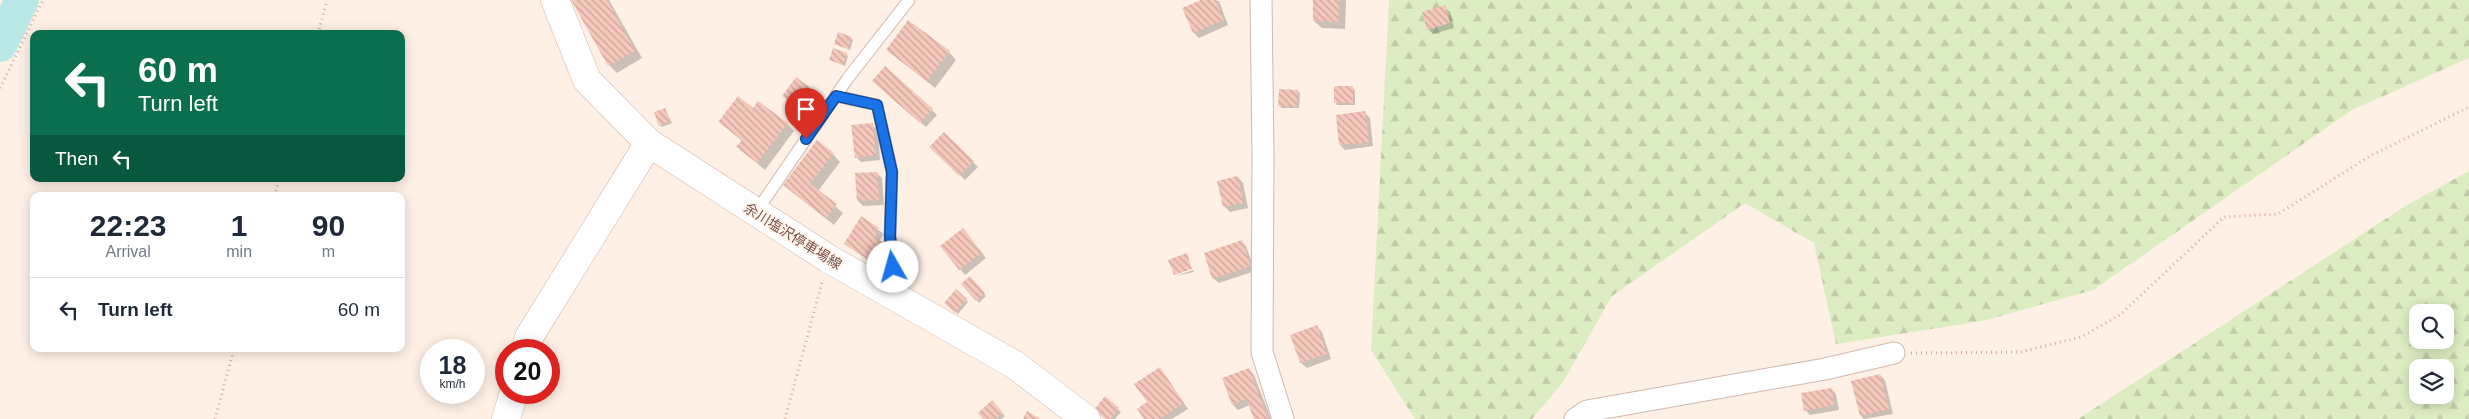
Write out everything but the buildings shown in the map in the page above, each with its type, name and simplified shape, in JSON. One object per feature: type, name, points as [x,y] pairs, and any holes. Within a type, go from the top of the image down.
[{"type":"main road","name":"余川塩沢停車場線","points":[[556,0],[587,80],[649,143],[829,259],[1015,365],[1086,419]]},
{"type":"main road","points":[[529,339],[649,143]]},
{"type":"main road","points":[[506,419],[510,404]]},
{"type":"street","points":[[1261,0],[1263,155],[1262,352],[1282,419]]},
{"type":"street","points":[[1575,419],[1587,411],[1825,369],[1894,353]]},
{"type":"lane","points":[[756,212],[836,96],[909,0]]},
{"type":"lane","points":[[836,96],[877,105],[892,172],[890,236],[897,298]]},
{"type":"path","points":[[0,88],[43,0]]},
{"type":"path","points":[[319,30],[326,0]]},
{"type":"path","points":[[1894,353],[2021,352],[2081,337],[2120,315],[2224,218],[2278,214],[2370,156],[2469,107]]},
{"type":"path","points":[[785,419],[829,259]]},
{"type":"path","points":[[215,419],[233,352]]},
{"type":"green space","points":[[1389,0],[2469,0],[2469,58],[2352,110],[2093,290],[1983,321],[1836,344],[1814,243],[1745,203],[1612,296],[1563,382],[1532,419],[1415,419],[1371,350]]},
{"type":"green space","points":[[2469,171],[2469,419],[2078,419],[2407,205]]},
{"type":"waterway","points":[[0,45],[22,0]]},
{"type":"route","points":[[806,139],[836,96],[877,105],[892,172],[890,236],[893,267]]}]
